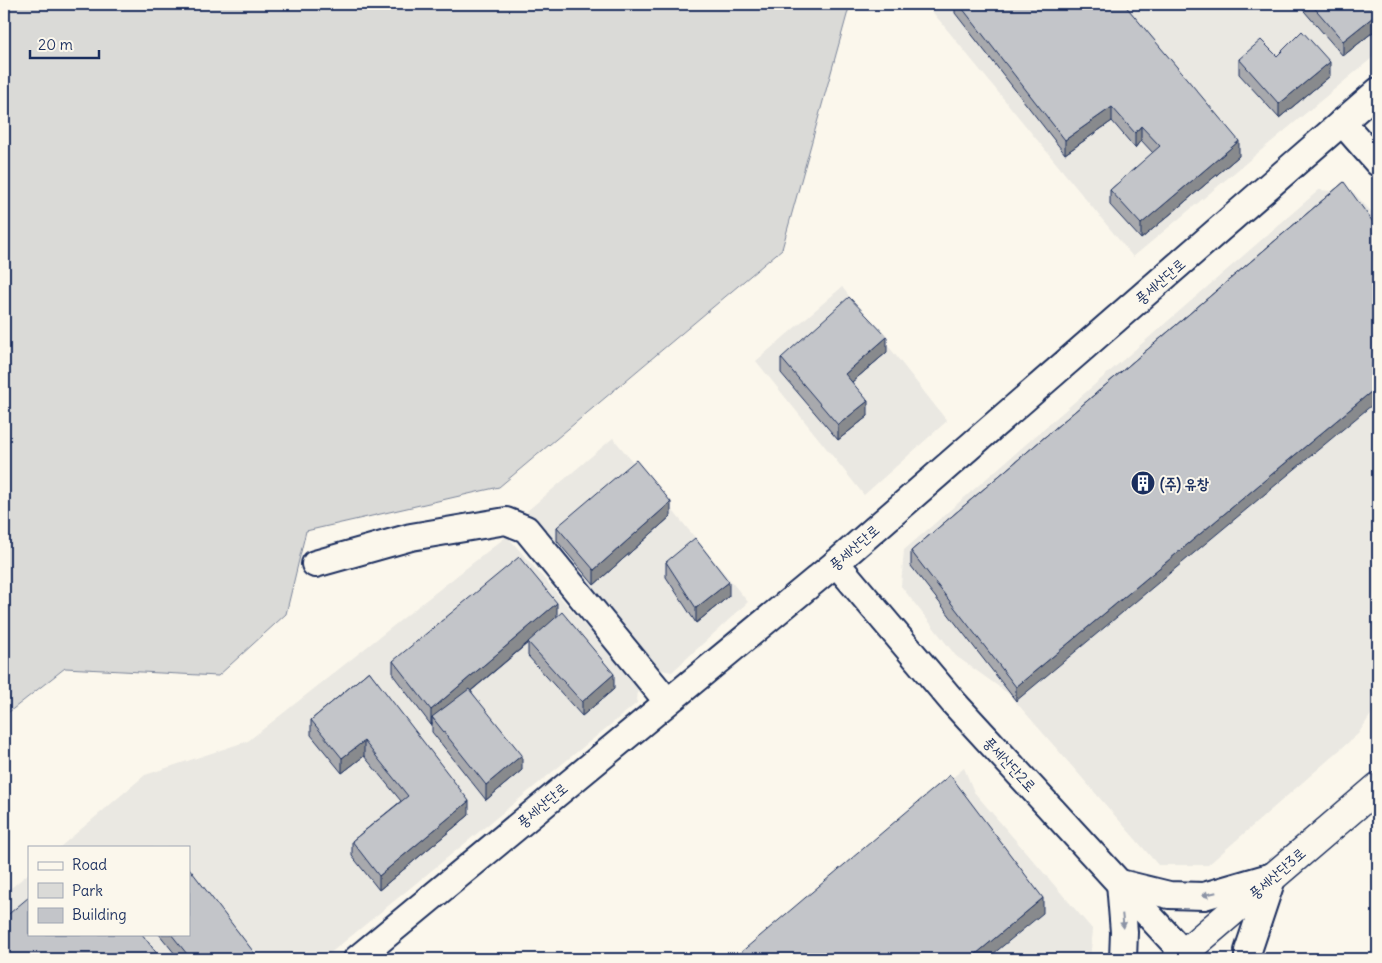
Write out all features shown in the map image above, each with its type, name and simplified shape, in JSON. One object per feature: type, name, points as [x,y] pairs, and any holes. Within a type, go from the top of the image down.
[{"type":"street","name":"풍세산단로","points":[[356,959],[836,563],[1378,91]]},
{"type":"street","points":[[1342,122],[1378,163]]},
{"type":"street","points":[[315,564],[411,537],[506,521],[526,529],[667,701]]},
{"type":"street","name":"풍세산단2로","points":[[836,563],[954,703],[1120,883],[1184,957]]},
{"type":"street","name":"풍세산단3로","points":[[1184,957],[1273,876],[1378,787]]},
{"type":"street","points":[[1123,959],[1124,932],[1120,883],[1169,895],[1204,896],[1273,876]]},
{"type":"street","points":[[1248,959],[1248,951],[1273,876]]},
{"type":"shaded area","points":[[926,4],[1378,4],[1378,53],[1133,257]]},
{"type":"shaded area","points":[[1319,190],[1354,193],[1378,219],[1378,704],[1358,734],[1208,865],[1158,865],[1009,694],[956,656],[901,586],[904,550]]},
{"type":"shaded area","points":[[842,287],[947,421],[864,495],[756,361]]},
{"type":"shaded area","points":[[613,438],[748,602],[672,672],[656,669],[527,511]]},
{"type":"shaded area","points":[[507,536],[638,687],[637,703],[323,959],[4,959],[4,894],[28,874],[28,936],[190,936],[190,846],[61,846],[145,775],[248,741]]},
{"type":"shaded area","points":[[964,768],[974,792],[1093,930],[1090,959],[738,959]]},
{"type":"green space","points":[[4,4],[850,4],[782,249],[499,487],[306,531],[286,614],[218,676],[65,668],[4,716]]},
{"type":"building","points":[[959,4],[1124,4],[1239,141],[1141,224],[1110,190],[1160,146],[1141,126],[1135,133],[1112,107],[1065,140]]},
{"type":"building","points":[[1311,4],[1378,4],[1378,13],[1343,41]]},
{"type":"building","points":[[1302,31],[1330,62],[1279,104],[1239,59],[1261,40],[1277,56]]},
{"type":"building","name":"(주) 유창","points":[[1344,182],[1378,229],[1378,386],[1016,687],[911,551]]},
{"type":"building","points":[[849,297],[887,337],[845,374],[868,401],[838,425],[781,358]]},
{"type":"building","points":[[636,460],[671,502],[594,570],[557,527]]},
{"type":"building","points":[[695,538],[729,582],[696,608],[666,562]]},
{"type":"building","points":[[519,557],[557,603],[431,710],[393,661]]},
{"type":"building","points":[[562,612],[614,674],[582,702],[528,642]]},
{"type":"building","points":[[369,671],[469,801],[379,876],[352,841],[408,796],[364,741],[342,758],[311,720]]},
{"type":"building","points":[[469,689],[522,755],[486,785],[432,717]]},
{"type":"building","points":[[950,775],[1043,898],[970,959],[733,959]]},
{"type":"building","points":[[190,869],[259,959],[191,959],[173,936],[190,936]]},
{"type":"building","points":[[28,898],[28,936],[144,936],[161,959],[4,959],[4,918]]},
{"type":"place","name":"(주) 유창","points":[[1143,483]]}]
